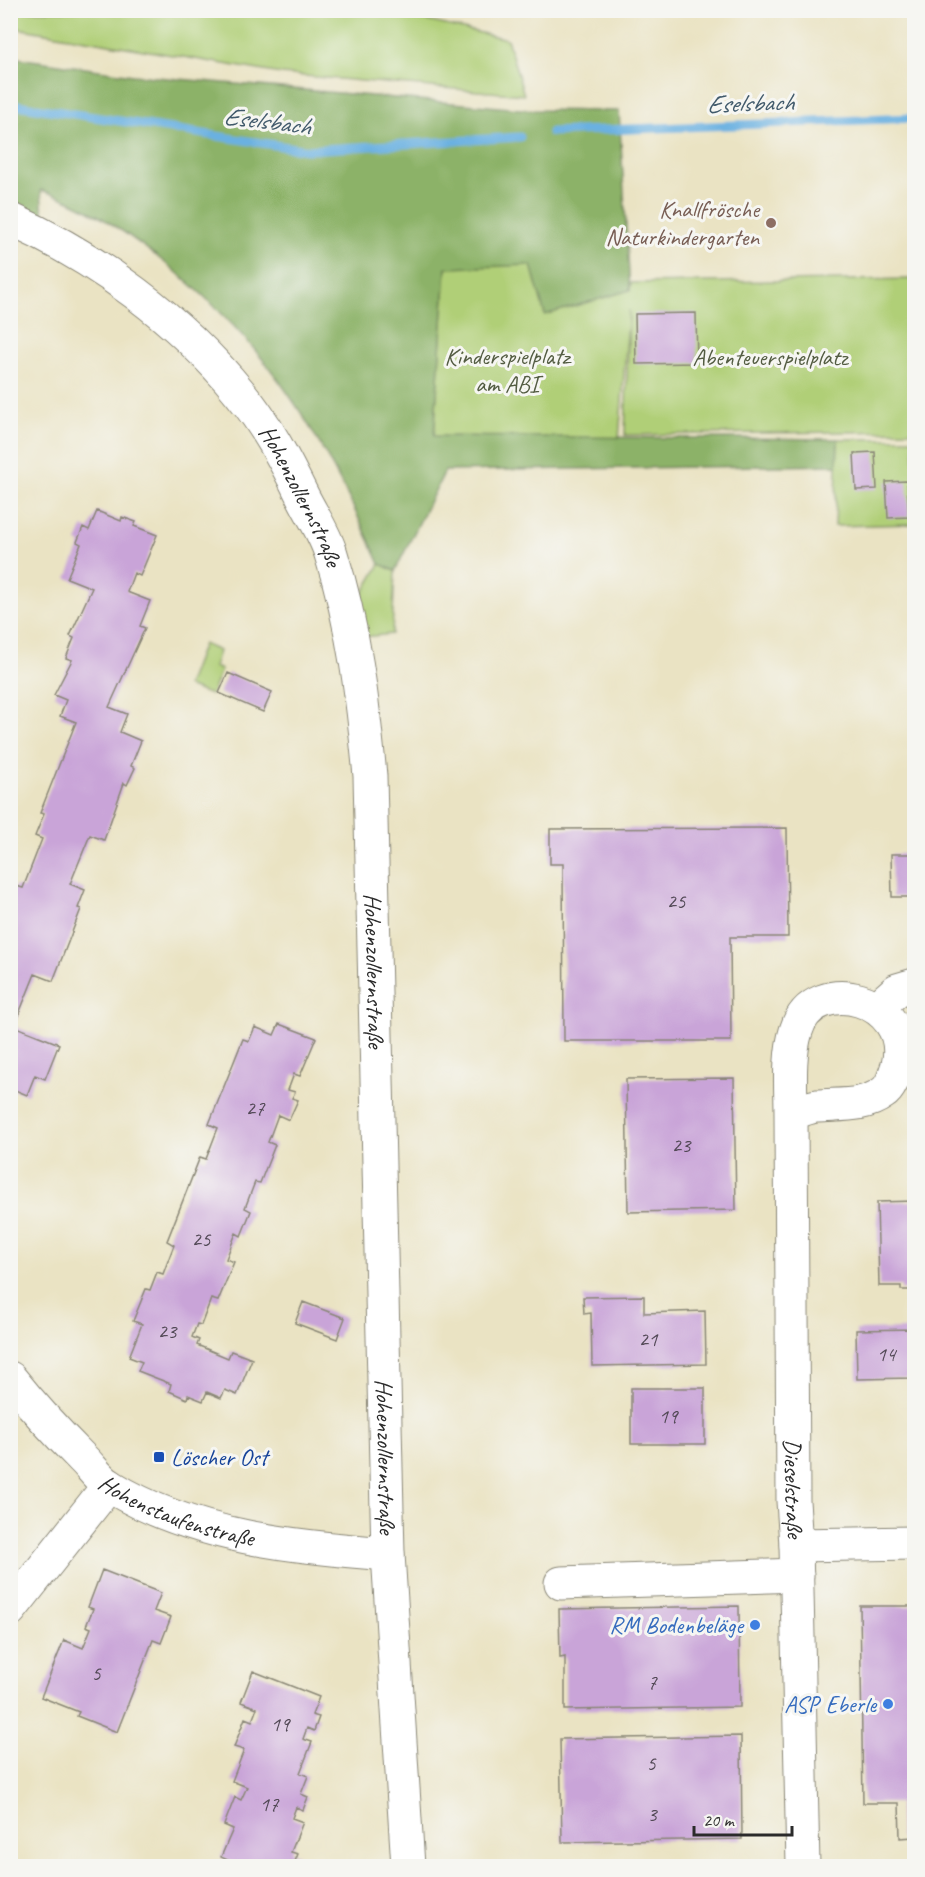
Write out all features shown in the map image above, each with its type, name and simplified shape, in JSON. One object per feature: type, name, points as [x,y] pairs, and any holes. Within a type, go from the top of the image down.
[{"type":"street","name":"Hohenzollernstraße","points":[[10,219],[44,234],[86,259],[194,342],[240,393],[282,454],[331,552],[357,654],[370,776],[388,1554],[408,1866]]},
{"type":"street","points":[[791,1113],[815,1107],[868,1102],[886,1092],[896,1074],[900,1054],[898,1035],[886,1015],[877,1008],[897,990],[915,985]]},
{"type":"street","name":"Dieselstraße","points":[[803,1866],[797,1560],[792,1489],[791,1113],[793,1049],[796,1031],[805,1013],[820,1003],[844,997],[868,1002],[877,1008]]},
{"type":"street","name":"Hohenstaufenstraße","points":[[10,1378],[42,1418],[109,1485],[159,1509],[213,1530],[342,1551],[388,1554]]},
{"type":"street","points":[[10,1610],[109,1485]]},
{"type":"street","points":[[561,1583],[797,1560],[915,1543]]},
{"type":"green space","points":[[10,11],[384,11],[507,39],[524,95],[281,74],[11,27]]},
{"type":"green space","points":[[11,57],[133,75],[532,110],[619,111],[630,290],[545,315],[531,265],[446,268],[434,436],[838,439],[837,465],[445,471],[395,571],[380,564],[336,474],[288,394],[261,357],[195,288],[115,226],[57,195],[41,190],[44,234],[11,219]]},
{"type":"green space","name":"Abenteuerspielplatz","points":[[531,264],[545,314],[630,290],[631,283],[914,279],[914,431],[625,435],[629,310],[619,439],[434,436],[446,268]]},
{"type":"green space","points":[[838,439],[914,439],[914,524],[835,526]]},
{"type":"green space","points":[[380,564],[395,571],[392,634],[353,638],[359,600]]},
{"type":"green space","points":[[203,644],[219,651],[214,667],[221,670],[211,695],[187,686]]},
{"type":"building","points":[[696,313],[697,363],[636,364],[635,314]]},
{"type":"building","points":[[875,452],[877,489],[856,490],[854,453]]},
{"type":"building","points":[[907,481],[909,517],[888,518],[886,482]]},
{"type":"building","points":[[97,511],[121,521],[122,517],[136,522],[134,526],[157,535],[140,576],[134,573],[127,592],[150,601],[140,626],[145,628],[109,707],[127,714],[120,732],[141,741],[131,766],[135,768],[127,785],[124,783],[104,840],[90,835],[70,884],[85,890],[78,908],[81,909],[53,981],[35,974],[14,1026],[59,1044],[45,1079],[35,1075],[27,1095],[10,1088],[10,893],[16,886],[23,888],[42,839],[35,836],[44,814],[40,813],[76,722],[60,716],[66,700],[54,695],[72,660],[66,658],[74,638],[70,636],[92,588],[67,578],[81,544],[77,542],[83,527],[89,530]]},
{"type":"building","points":[[228,673],[272,692],[263,712],[219,693]]},
{"type":"building","points":[[787,828],[788,937],[730,937],[731,1041],[564,1041],[563,864],[550,864],[550,829]]},
{"type":"building","points":[[891,854],[914,854],[914,897],[892,897]]},
{"type":"building","points":[[279,1024],[316,1038],[300,1076],[294,1074],[288,1090],[295,1092],[292,1098],[298,1100],[289,1120],[278,1115],[268,1142],[275,1145],[260,1183],[255,1182],[245,1208],[251,1211],[241,1236],[236,1233],[226,1259],[234,1262],[218,1301],[211,1299],[201,1325],[197,1324],[192,1337],[199,1340],[197,1345],[228,1358],[231,1351],[252,1359],[237,1395],[225,1390],[221,1398],[207,1392],[203,1401],[188,1395],[187,1399],[169,1391],[171,1384],[138,1371],[142,1362],[129,1357],[142,1324],[133,1321],[146,1289],[150,1290],[157,1272],[163,1274],[174,1245],[167,1241],[200,1157],[206,1159],[218,1128],[209,1124],[243,1039],[249,1041],[255,1027],[274,1035]]},
{"type":"building","points":[[734,1078],[736,1210],[628,1212],[626,1079]]},
{"type":"building","points":[[914,1201],[914,1290],[901,1290],[901,1286],[879,1286],[877,1202]]},
{"type":"building","points":[[644,1296],[644,1313],[705,1311],[706,1364],[592,1366],[591,1313],[584,1314],[583,1297]]},
{"type":"building","points":[[303,1302],[345,1318],[337,1339],[295,1323]]},
{"type":"building","points":[[914,1329],[914,1378],[857,1379],[856,1330]]},
{"type":"building","points":[[631,1388],[705,1388],[705,1444],[631,1444]]},
{"type":"building","points":[[102,1570],[161,1593],[154,1611],[171,1617],[161,1643],[153,1640],[117,1732],[77,1716],[79,1712],[41,1697],[64,1640],[83,1648],[91,1628],[86,1626],[93,1609],[88,1607]]},
{"type":"building","points":[[739,1606],[740,1707],[565,1710],[565,1657],[560,1658],[559,1609]]},
{"type":"building","name":"ASP Eberle","points":[[860,1606],[914,1606],[914,1837],[900,1838],[899,1803],[863,1803]]},
{"type":"building","points":[[253,1671],[319,1697],[312,1715],[319,1717],[314,1731],[307,1728],[303,1739],[312,1742],[300,1773],[308,1776],[301,1794],[308,1797],[303,1810],[296,1807],[292,1818],[303,1822],[291,1852],[298,1854],[293,1866],[235,1866],[236,1864],[221,1857],[233,1829],[224,1825],[235,1797],[241,1800],[247,1787],[232,1781],[244,1750],[234,1747],[245,1718],[252,1721],[257,1708],[241,1702]]},
{"type":"building","points":[[741,1736],[742,1839],[562,1842],[560,1739]]},
{"type":"waterway","name":"Eselsbach","points":[[10,104],[307,150],[520,137]]},
{"type":"waterway","name":"Eselsbach","points":[[551,132],[914,118]]},
{"type":"place","name":"Knallfrösche Naturkindergarten","points":[[771,223]]},
{"type":"place","name":"Löscher Ost","points":[[159,1457]]},
{"type":"place","name":"RM Bodenbeläge","points":[[755,1625]]},
{"type":"place","name":"ASP Eberle","points":[[888,1704]]},
{"type":"park label","name":"Kinderspielplatz am ABI","points":[[507,370]]}]
